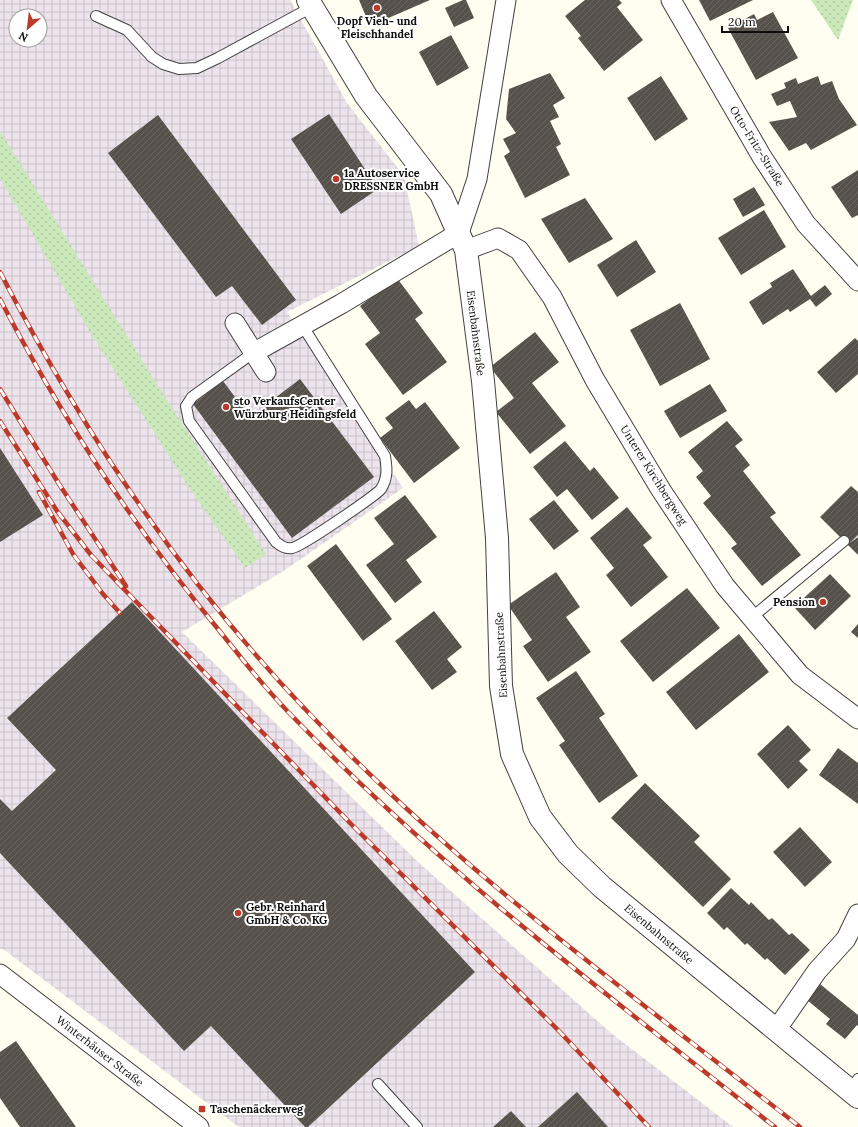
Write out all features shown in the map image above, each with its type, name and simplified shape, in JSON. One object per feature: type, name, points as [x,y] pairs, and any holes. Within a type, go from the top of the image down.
[{"type":"street","name":"Eisenbahnstraße","points":[[506,0],[477,180],[463,242],[483,381],[496,522],[501,686],[512,754],[540,817],[568,854],[602,887],[776,1030],[855,1089]]},
{"type":"street","name":"Otto-Fritz-Straße","points":[[670,0],[762,157],[806,224],[858,281]]},
{"type":"street","points":[[253,353],[302,325],[463,242],[441,194],[366,96],[310,4]]},
{"type":"street","name":"Unterer Kirchbergweg","points":[[463,242],[498,238],[519,250],[552,297],[595,380],[661,490],[725,586],[800,674],[858,719]]},
{"type":"street","points":[[235,323],[266,372]]},
{"type":"street","points":[[776,1030],[817,971],[846,938],[858,914]]},
{"type":"street","name":"Winterhäuser Straße","points":[[0,974],[199,1127]]},
{"type":"lane","points":[[96,16],[127,30],[152,56],[163,64],[179,69],[197,68],[218,58],[310,4]]},
{"type":"lane","points":[[253,353],[192,397],[186,406],[189,421],[276,542],[283,548],[292,548],[307,542],[380,490],[387,476],[385,456],[302,325]]},
{"type":"lane","points":[[751,618],[844,541]]},
{"type":"lane","points":[[378,1084],[417,1127]]},
{"type":"shaded area","points":[[0,0],[290,0],[347,103],[404,176],[419,246],[287,312],[403,488],[285,570],[182,632],[418,862],[611,1033],[733,1127],[239,1127],[3,949],[0,949]]},
{"type":"green space","points":[[811,0],[853,0],[838,40]]},
{"type":"green space","points":[[0,131],[156,383],[266,554],[245,568],[190,489],[90,332],[0,178]]},
{"type":"building","name":"Dopf Vieh- und Fleischhandel","points":[[359,0],[430,0],[370,26]]},
{"type":"building","points":[[466,0],[474,18],[454,27],[445,8]]},
{"type":"building","points":[[585,0],[619,0],[622,3],[617,7],[643,40],[604,71],[578,38],[581,36],[565,16]]},
{"type":"building","points":[[699,0],[753,0],[710,21]]},
{"type":"building","points":[[773,12],[798,58],[756,80],[728,28],[754,14],[757,20]]},
{"type":"building","points":[[451,35],[469,68],[437,86],[419,52]]},
{"type":"building","points":[[550,73],[565,98],[553,105],[559,117],[550,121],[561,144],[556,147],[570,175],[525,198],[504,156],[510,152],[503,139],[516,133],[506,119],[509,89]]},
{"type":"building","points":[[661,76],[688,119],[655,141],[627,98]]},
{"type":"building","points":[[818,76],[821,85],[832,81],[839,99],[857,125],[811,150],[806,143],[789,151],[769,122],[797,117],[790,101],[777,106],[771,94],[786,88],[784,83],[796,78],[798,84]]},
{"type":"building","points":[[329,114],[378,189],[341,214],[291,139]]},
{"type":"building","points":[[158,115],[296,300],[262,325],[232,286],[216,297],[108,153]]},
{"type":"building","points":[[858,170],[858,215],[852,218],[831,187]]},
{"type":"building","points":[[754,187],[765,205],[743,217],[733,199]]},
{"type":"building","points":[[585,198],[613,239],[569,263],[541,219]]},
{"type":"building","points":[[764,210],[786,247],[741,275],[718,238]]},
{"type":"building","points":[[636,240],[656,272],[617,297],[597,265]]},
{"type":"building","points":[[793,269],[811,296],[825,285],[832,294],[816,307],[810,299],[790,312],[788,309],[763,325],[749,302],[772,287],[770,283]]},
{"type":"building","points":[[397,278],[423,313],[415,319],[447,362],[403,395],[365,344],[380,333],[360,306]]},
{"type":"building","points":[[680,303],[710,359],[660,386],[630,330]]},
{"type":"building","points":[[535,332],[559,362],[532,383],[566,426],[530,454],[496,412],[514,398],[490,367]]},
{"type":"building","points":[[855,338],[858,341],[858,374],[836,393],[817,372]]},
{"type":"building","points":[[300,379],[374,477],[292,538],[193,404],[223,381],[250,417]]},
{"type":"building","points":[[710,384],[727,411],[680,438],[664,411]]},
{"type":"building","points":[[409,400],[416,409],[425,402],[460,448],[414,483],[380,438],[393,428],[385,418]]},
{"type":"building","points":[[727,421],[743,440],[735,446],[750,465],[743,471],[776,513],[770,517],[801,555],[762,586],[731,548],[737,544],[703,503],[711,496],[696,477],[703,471],[688,452]]},
{"type":"building","points":[[565,441],[590,471],[594,467],[619,498],[592,520],[567,489],[557,497],[533,467]]},
{"type":"building","points":[[0,448],[43,515],[0,542]]},
{"type":"building","points":[[851,486],[858,492],[858,535],[850,543],[858,537],[858,555],[820,517]]},
{"type":"building","points":[[405,495],[437,537],[406,560],[422,582],[395,603],[366,565],[394,544],[374,518]]},
{"type":"building","points":[[554,500],[579,531],[554,550],[529,519]]},
{"type":"building","points":[[627,507],[652,538],[643,545],[668,577],[631,607],[606,575],[614,568],[590,538]]},
{"type":"building","points":[[336,544],[392,619],[363,641],[307,566]]},
{"type":"building","points":[[556,572],[580,607],[566,617],[591,652],[548,682],[523,646],[532,640],[508,605]]},
{"type":"building","name":"Pension","points":[[830,574],[851,596],[815,630],[794,607]]},
{"type":"building","points":[[687,588],[720,628],[653,682],[620,641]]},
{"type":"building","name":"Gebr. Reinhard GmbH & Co. KG","points":[[132,602],[475,972],[308,1127],[305,1127],[211,1026],[184,1051],[0,853],[0,799],[12,811],[56,770],[7,718]]},
{"type":"building","points":[[434,611],[462,647],[447,659],[457,672],[432,690],[395,641]]},
{"type":"building","points":[[858,624],[858,638],[851,632]]},
{"type":"building","points":[[739,634],[769,672],[696,730],[666,692]]},
{"type":"building","points":[[576,671],[605,714],[599,718],[638,776],[599,803],[559,745],[565,741],[536,698]]},
{"type":"building","points":[[788,725],[811,750],[799,761],[808,770],[788,789],[757,754]]},
{"type":"building","points":[[838,748],[858,763],[858,804],[819,775]]},
{"type":"building","points":[[645,783],[700,836],[694,842],[731,879],[703,907],[611,818]]},
{"type":"building","points":[[800,827],[832,862],[805,887],[773,852]]},
{"type":"building","points":[[731,888],[749,905],[751,902],[769,920],[772,918],[789,935],[792,933],[810,950],[785,975],[767,958],[765,960],[747,943],[745,945],[727,927],[724,930],[707,913]]},
{"type":"building","points":[[820,984],[858,1015],[858,1026],[857,1025],[845,1039],[826,1024],[830,1019],[807,1000]]},
{"type":"building","points":[[16,1041],[76,1127],[20,1127],[0,1098],[0,1052]]},
{"type":"building","points":[[577,1092],[608,1127],[538,1127]]},
{"type":"building","points":[[511,1111],[526,1127],[493,1127]]},
{"type":"railway","points":[[0,272],[65,389],[100,446],[137,501],[176,556],[217,609],[260,660],[305,709],[362,767],[421,822],[482,875],[608,978],[800,1127]]},
{"type":"railway","points":[[0,299],[49,387],[75,430],[130,514],[190,595],[249,668],[287,711],[410,830],[469,881],[529,932],[775,1127]]},
{"type":"railway","points":[[0,389],[59,484],[126,586]]},
{"type":"railway","points":[[0,421],[57,511],[91,555],[352,825],[559,1031],[649,1127]]},
{"type":"railway","points":[[39,492],[73,554],[103,594],[120,613]]},
{"type":"place","name":"Dopf Vieh- und Fleischhandel","points":[[377,8]]},
{"type":"place","name":"1a Autoservice DRESSNER GmbH","points":[[336,179]]},
{"type":"place","name":"sto VerkaufsCenter Würzburg Heidingsfeld","points":[[226,407]]},
{"type":"place","name":"Pension","points":[[823,602]]},
{"type":"place","name":"Gebr. Reinhard GmbH & Co. KG","points":[[238,913]]},
{"type":"place","name":"Taschenäckerweg","points":[[202,1109]]}]
